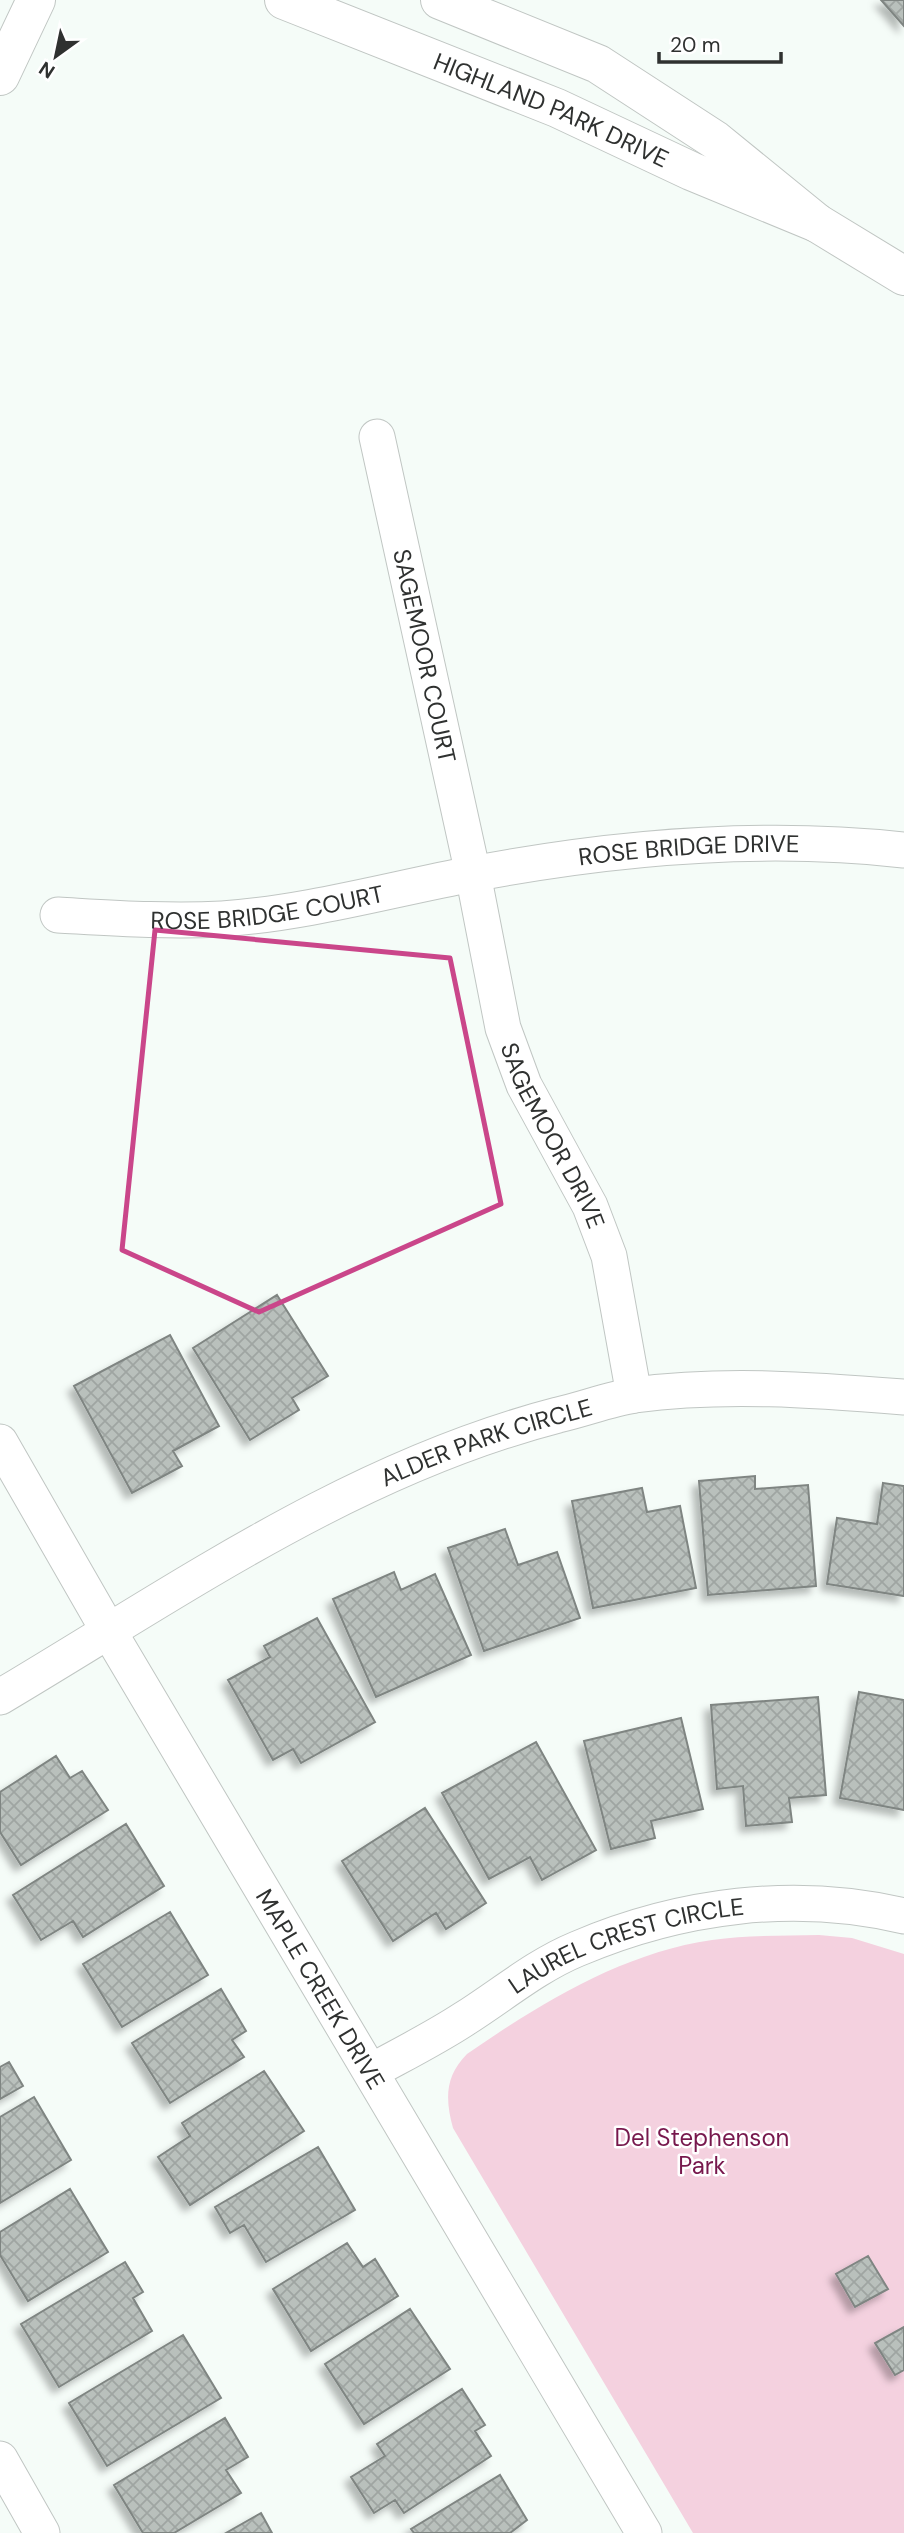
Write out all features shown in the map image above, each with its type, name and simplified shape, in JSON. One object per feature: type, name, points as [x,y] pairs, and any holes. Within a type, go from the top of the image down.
[{"type":"street","points":[[0,76],[36,0]]},
{"type":"street","name":"HIGHLAND PARK DRIVE","points":[[284,0],[558,108],[691,171],[817,223]]},
{"type":"street","name":"HIGHLAND PARK DRIVE","points":[[440,0],[598,64],[715,140],[817,223],[904,276]]},
{"type":"street","name":"SAGEMOOR COURT","points":[[377,437],[473,874]]},
{"type":"street","name":"ROSE BRIDGE DRIVE","points":[[473,874],[664,846],[762,842],[904,850]]},
{"type":"street","name":"ROSE BRIDGE COURT","points":[[58,915],[222,919],[305,909],[473,874]]},
{"type":"street","name":"SAGEMOOR DRIVE","points":[[473,874],[503,1028],[524,1085],[590,1206],[609,1256],[634,1395]]},
{"type":"street","name":"ALDER PARK CIRCLE","points":[[0,1697],[291,1522],[444,1450],[519,1425],[634,1395],[726,1389],[826,1391],[904,1397]]},
{"type":"street","name":"MAPLE CREEK DRIVE","points":[[0,1442],[108,1630],[644,2533]]},
{"type":"street","name":"LAUREL CREST CIRCLE","points":[[372,2071],[465,2018],[517,1981],[576,1949],[635,1928],[690,1913],[757,1903],[811,1902],[870,1908],[904,1916]]},
{"type":"street","points":[[0,2459],[42,2533]]},
{"type":"highlighted area","points":[[155,930],[450,958],[501,1204],[259,1312],[122,1250]]},
{"type":"green space","name":"Del Stephenson Park","points":[[819,1935],[852,1938],[904,1954],[904,2533],[693,2533],[453,2128],[449,2088],[454,2071],[467,2054],[553,1999],[614,1968],[646,1956],[712,1940],[752,1936]]},
{"type":"building","points":[[881,0],[904,0],[904,26]]},
{"type":"building","points":[[277,1295],[328,1376],[292,1398],[299,1410],[250,1440],[193,1348]]},
{"type":"building","points":[[170,1335],[219,1426],[173,1451],[182,1466],[132,1493],[74,1386]]},
{"type":"building","points":[[755,1476],[755,1489],[808,1485],[816,1586],[708,1595],[699,1481]]},
{"type":"building","points":[[883,1483],[904,1486],[904,1596],[827,1584],[837,1518],[877,1524]]},
{"type":"building","points":[[642,1488],[647,1512],[680,1506],[696,1588],[593,1608],[572,1501]]},
{"type":"building","points":[[505,1529],[518,1565],[557,1552],[580,1618],[484,1651],[448,1548]]},
{"type":"building","points":[[394,1572],[401,1590],[435,1574],[471,1655],[376,1697],[333,1599]]},
{"type":"building","points":[[317,1618],[375,1722],[301,1763],[293,1749],[273,1760],[228,1680],[270,1657],[264,1646]]},
{"type":"building","points":[[859,1692],[904,1700],[904,1810],[840,1798]]},
{"type":"building","points":[[818,1697],[826,1795],[789,1798],[792,1822],[746,1826],[743,1786],[717,1789],[711,1705]]},
{"type":"building","points":[[681,1718],[703,1809],[651,1821],[655,1838],[611,1849],[584,1741]]},
{"type":"building","points":[[536,1742],[596,1850],[542,1880],[530,1857],[489,1879],[442,1793]]},
{"type":"building","points":[[56,1756],[70,1778],[82,1771],[108,1810],[21,1865],[0,1832],[0,1792]]},
{"type":"building","points":[[425,1808],[486,1903],[446,1929],[436,1913],[393,1941],[342,1861]]},
{"type":"building","points":[[126,1824],[164,1886],[83,1937],[73,1921],[41,1940],[13,1895]]},
{"type":"building","points":[[170,1912],[208,1975],[122,2027],[83,1964]]},
{"type":"building","points":[[221,1989],[246,2031],[232,2040],[244,2057],[170,2103],[132,2043]]},
{"type":"building","points":[[9,2062],[23,2086],[0,2099],[0,2067]]},
{"type":"building","points":[[264,2071],[304,2131],[190,2205],[158,2157],[190,2136],[182,2123]]},
{"type":"building","points":[[34,2097],[71,2160],[0,2203],[0,2117]]},
{"type":"building","points":[[318,2147],[355,2210],[266,2262],[244,2225],[230,2233],[215,2207]]},
{"type":"building","points":[[70,2189],[108,2252],[28,2301],[0,2255],[0,2232]]},
{"type":"building","points":[[347,2243],[363,2267],[375,2259],[398,2296],[311,2351],[273,2289]]},
{"type":"building","points":[[868,2256],[888,2289],[855,2307],[836,2274]]},
{"type":"building","points":[[125,2262],[143,2292],[133,2298],[152,2331],[59,2387],[21,2324]]},
{"type":"building","points":[[410,2309],[450,2369],[364,2424],[325,2364]]},
{"type":"building","points":[[904,2327],[904,2370],[895,2375],[875,2343]]},
{"type":"building","points":[[183,2335],[221,2398],[107,2466],[69,2403]]},
{"type":"building","points":[[462,2389],[485,2425],[475,2431],[491,2456],[404,2513],[395,2500],[374,2513],[351,2477],[385,2456],[377,2444]]},
{"type":"building","points":[[225,2418],[248,2457],[226,2470],[241,2493],[174,2533],[143,2533],[114,2485]]},
{"type":"building","points":[[500,2475],[527,2520],[510,2533],[414,2533],[411,2529]]},
{"type":"building","points":[[261,2513],[272,2533],[226,2533]]}]
